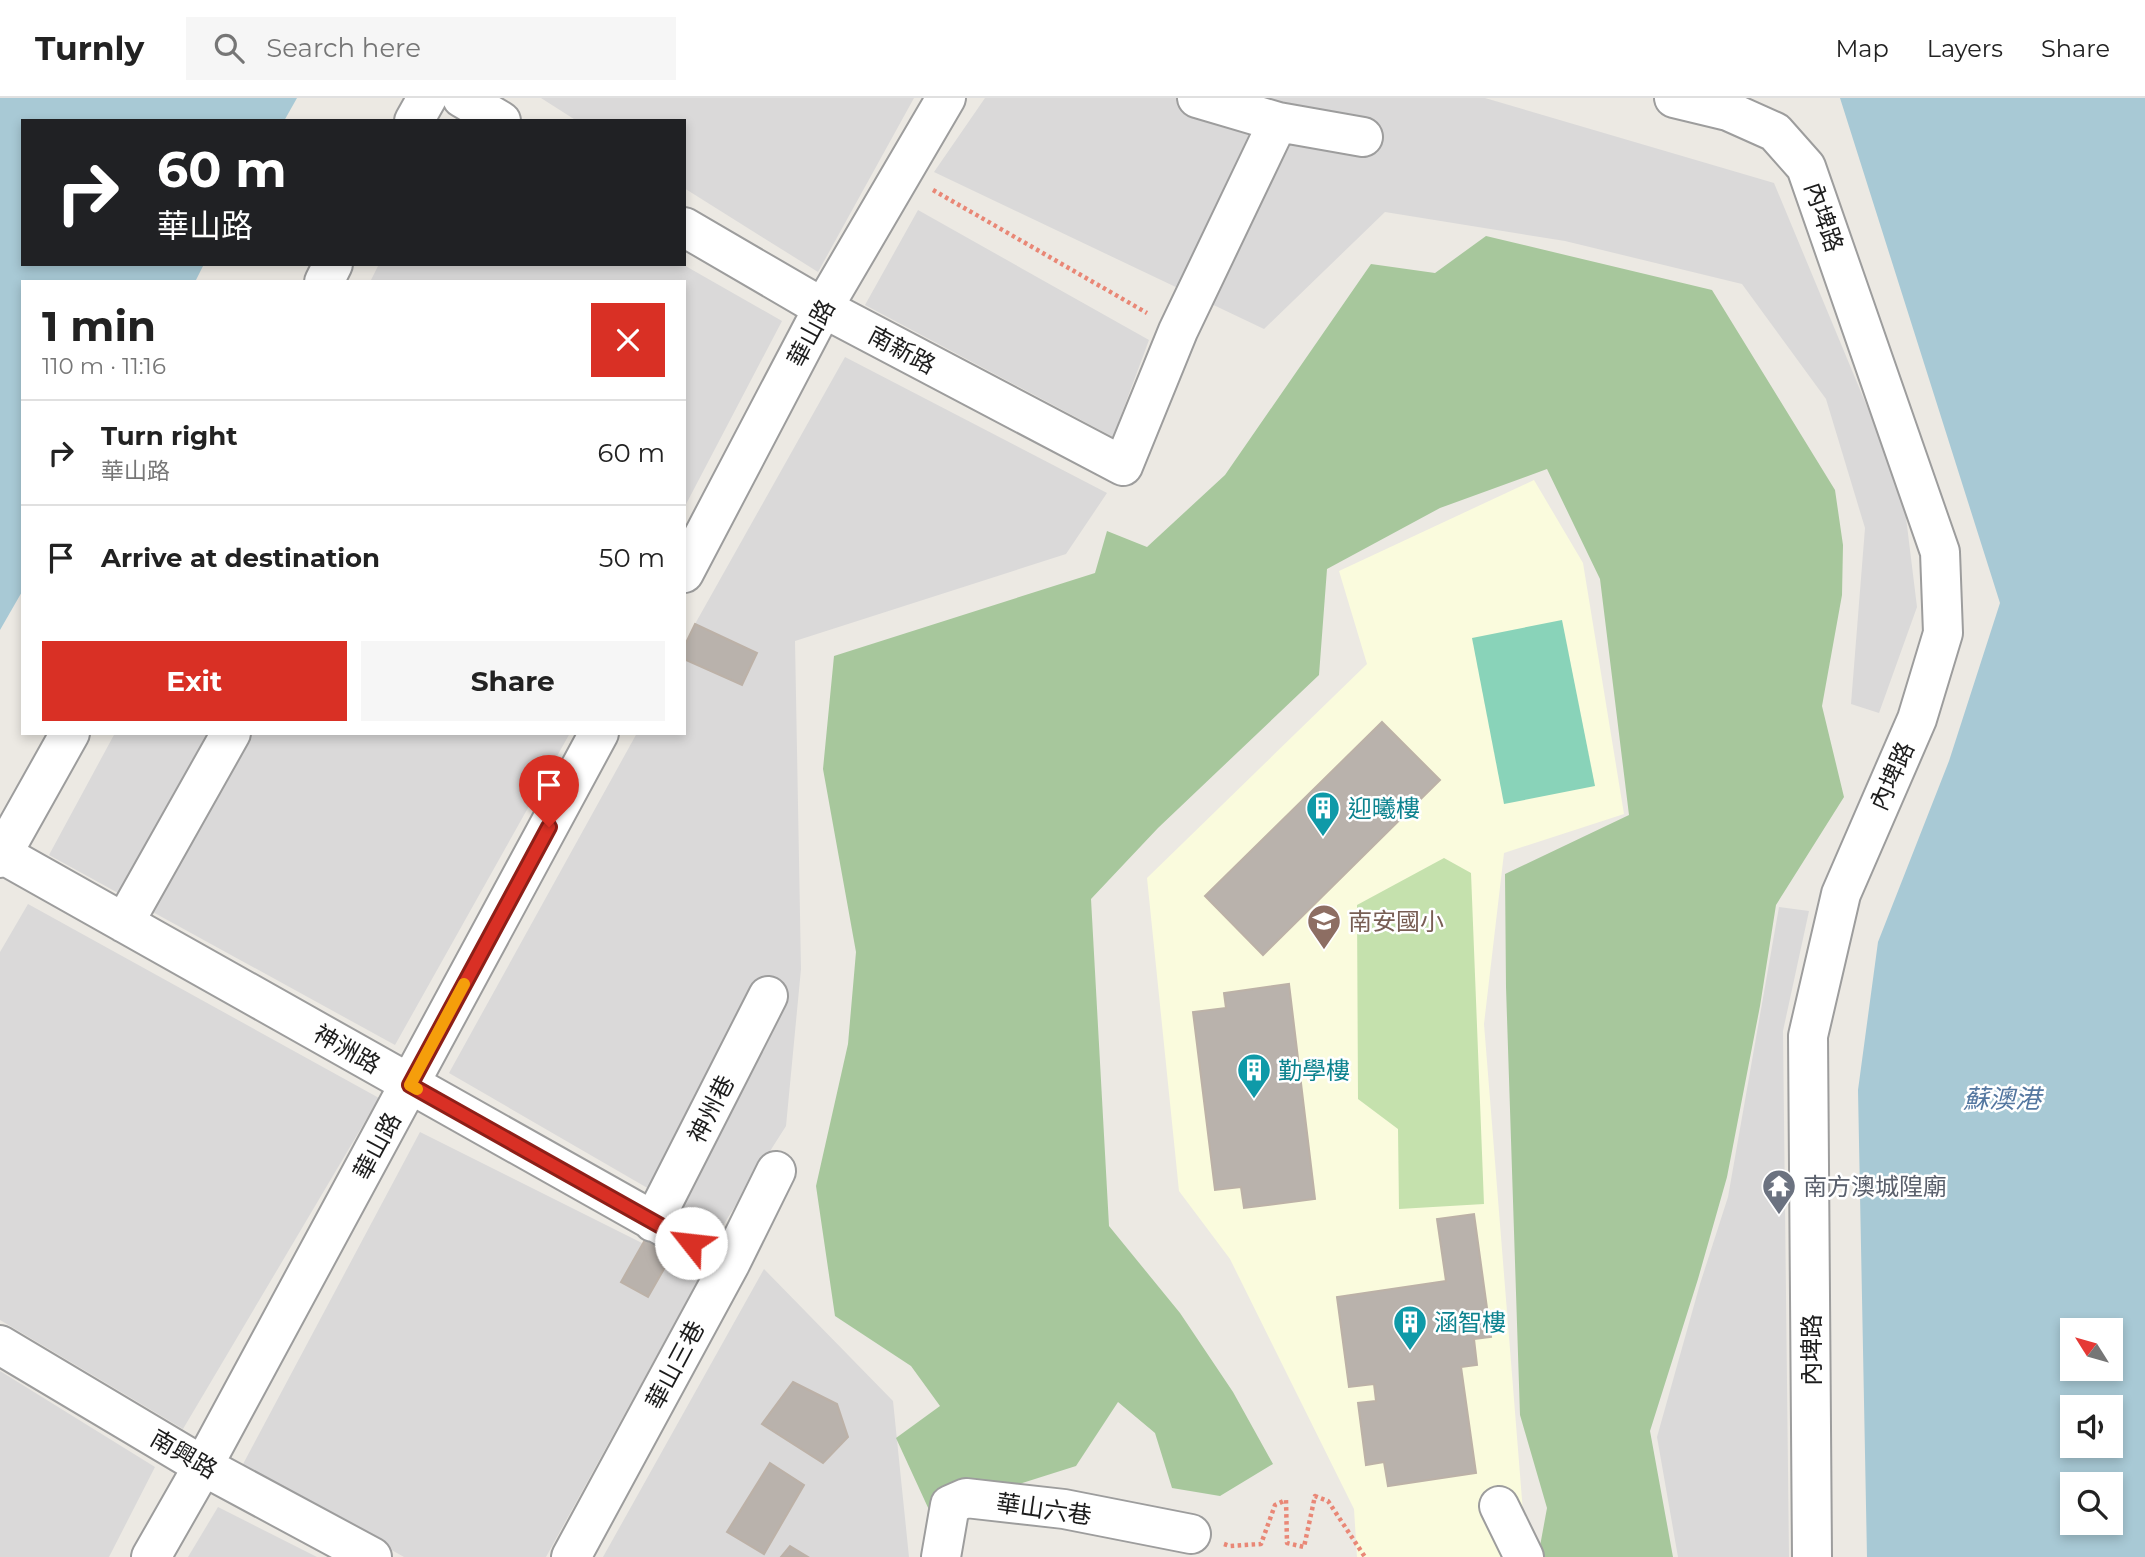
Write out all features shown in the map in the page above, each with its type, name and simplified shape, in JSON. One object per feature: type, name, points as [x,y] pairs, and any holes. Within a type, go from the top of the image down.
[{"type":"street","points":[[415,119],[427,98]]},
{"type":"street","points":[[462,98],[499,119]]},
{"type":"street","name":"華山路","points":[[686,569],[823,308],[947,98]]},
{"type":"street","points":[[1197,98],[1278,122],[1363,138]]},
{"type":"street","name":"內埤路","points":[[1674,98],[1728,111],[1775,132],[1806,167],[1940,552],[1943,633],[1917,719],[1841,894],[1808,1036],[1812,1557]]},
{"type":"street","points":[[1178,331],[1278,122]]},
{"type":"street","name":"南新路","points":[[686,228],[823,308],[1124,466],[1178,331]]},
{"type":"street","points":[[1,856],[69,735]]},
{"type":"street","points":[[124,923],[230,735]]},
{"type":"street","name":"華山路","points":[[151,1557],[203,1466],[598,735]]},
{"type":"street","name":"神洲路","points":[[1,856],[730,1264]]},
{"type":"street","name":"神州巷","points":[[653,1222],[768,996]]},
{"type":"street","name":"華山三巷","points":[[570,1557],[730,1264],[776,1171]]},
{"type":"street","name":"南興路","points":[[0,1345],[203,1466],[372,1557]]},
{"type":"street","name":"華山六巷","points":[[941,1557],[950,1505],[966,1498],[1064,1509],[1191,1534]]},
{"type":"street","points":[[1499,1506],[1524,1557]]},
{"type":"path","points":[[902,172],[1178,331]]},
{"type":"path","points":[[1191,1534],[1230,1546],[1261,1544],[1275,1505],[1286,1500],[1287,1543],[1304,1547],[1315,1496],[1328,1501],[1365,1557]]},
{"type":"shaded area","points":[[541,98],[914,98],[818,272],[686,189],[686,119],[574,119]]},
{"type":"shaded area","points":[[985,98],[1485,98],[1774,183],[1903,493],[1917,607],[1879,713],[1851,704],[1865,528],[1826,399],[1742,284],[1565,241],[1385,212],[1264,329],[934,172]]},
{"type":"shaded area","points":[[918,210],[1149,340],[1113,437],[865,305]]},
{"type":"shaded area","points":[[378,266],[686,266],[782,321],[686,504],[686,280],[371,280]]},
{"type":"shaded area","points":[[845,357],[1107,493],[1066,554],[795,641],[801,969],[786,1126],[720,1230],[449,1073],[636,735],[686,735],[686,643]]},
{"type":"shaded area","name":"南安國小","points":[[1534,480],[1583,563],[1624,814],[1504,853],[1484,1024],[1523,1512],[1500,1529],[1511,1557],[1357,1557],[1354,1509],[1230,1259],[1179,1191],[1147,878],[1367,664],[1339,571]]},
{"type":"shaded area","points":[[114,735],[569,735],[395,1045],[49,855]]},
{"type":"shaded area","points":[[28,904],[379,1098],[183,1429],[0,1320],[0,952]]},
{"type":"shaded area","points":[[1779,907],[1809,911],[1783,1031],[1789,1557],[1678,1557],[1657,1437],[1700,1284],[1728,1197]]},
{"type":"shaded area","points":[[420,1132],[702,1273],[546,1557],[404,1557],[242,1466]]},
{"type":"shaded area","points":[[764,1269],[893,1401],[909,1557],[603,1557]]},
{"type":"shaded area","points":[[0,1371],[155,1467],[109,1557],[0,1557]]},
{"type":"shaded area","points":[[218,1507],[317,1557],[188,1557]]},
{"type":"green space","points":[[1486,236],[1712,290],[1835,490],[1843,545],[1842,595],[1822,706],[1844,797],[1776,905],[1760,1006],[1727,1177],[1650,1431],[1673,1557],[1538,1557],[1547,1508],[1520,1415],[1506,987],[1505,874],[1629,815],[1600,579],[1547,469],[1440,508],[1327,569],[1319,675],[1158,828],[1091,899],[1109,1226],[1180,1313],[1233,1392],[1273,1464],[1220,1496],[1172,1488],[1155,1433],[1118,1402],[1076,1466],[930,1512],[896,1438],[940,1406],[911,1366],[835,1316],[816,1186],[848,1044],[856,952],[823,769],[834,656],[1095,573],[1107,531],[1147,547],[1225,475],[1371,264],[1435,273]]},
{"type":"green space","points":[[1562,620],[1595,786],[1504,804],[1472,638]]},
{"type":"green space","points":[[1444,858],[1471,873],[1484,1204],[1399,1209],[1398,1129],[1358,1099],[1357,905]]},
{"type":"water","points":[[0,98],[297,98],[285,119],[21,119],[21,266],[203,266],[196,280],[21,280],[21,593],[0,630]]},
{"type":"water","name":"蘇澳港","points":[[1840,98],[2145,98],[2145,1557],[1867,1557],[1858,1090],[1878,942],[1949,761],[2000,603]]},
{"type":"building","points":[[695,624],[757,653],[742,685],[686,660],[686,643]]},
{"type":"building","name":"迎曦樓","points":[[1382,722],[1440,780],[1263,955],[1205,896]]},
{"type":"building","name":"勤學樓","points":[[1289,984],[1315,1199],[1244,1208],[1241,1187],[1215,1190],[1193,1012],[1226,1008],[1224,993]]},
{"type":"building","name":"涵智樓","points":[[1474,1214],[1491,1337],[1474,1339],[1477,1365],[1461,1367],[1476,1473],[1388,1486],[1384,1462],[1366,1465],[1358,1403],[1376,1401],[1374,1384],[1349,1387],[1337,1297],[1446,1281],[1437,1219]]},
{"type":"building","points":[[650,1231],[677,1246],[648,1297],[621,1282]]},
{"type":"building","points":[[793,1382],[837,1404],[848,1437],[823,1463],[762,1424]]},
{"type":"building","points":[[770,1463],[804,1485],[764,1554],[727,1532]]},
{"type":"building","points":[[790,1546],[808,1557],[781,1557]]},
{"type":"slow traffic","points":[[417,1089],[410,1085],[464,984]]},
{"type":"place","name":"迎曦樓","points":[[1323,838]]},
{"type":"place","name":"南安國小","points":[[1324,951]]},
{"type":"place","name":"勤學樓","points":[[1254,1100]]},
{"type":"place","name":"南方澳城隍廟","points":[[1779,1216]]},
{"type":"place","name":"涵智樓","points":[[1410,1352]]},
{"type":"route","points":[[549,827],[410,1085],[691,1243]]}]
